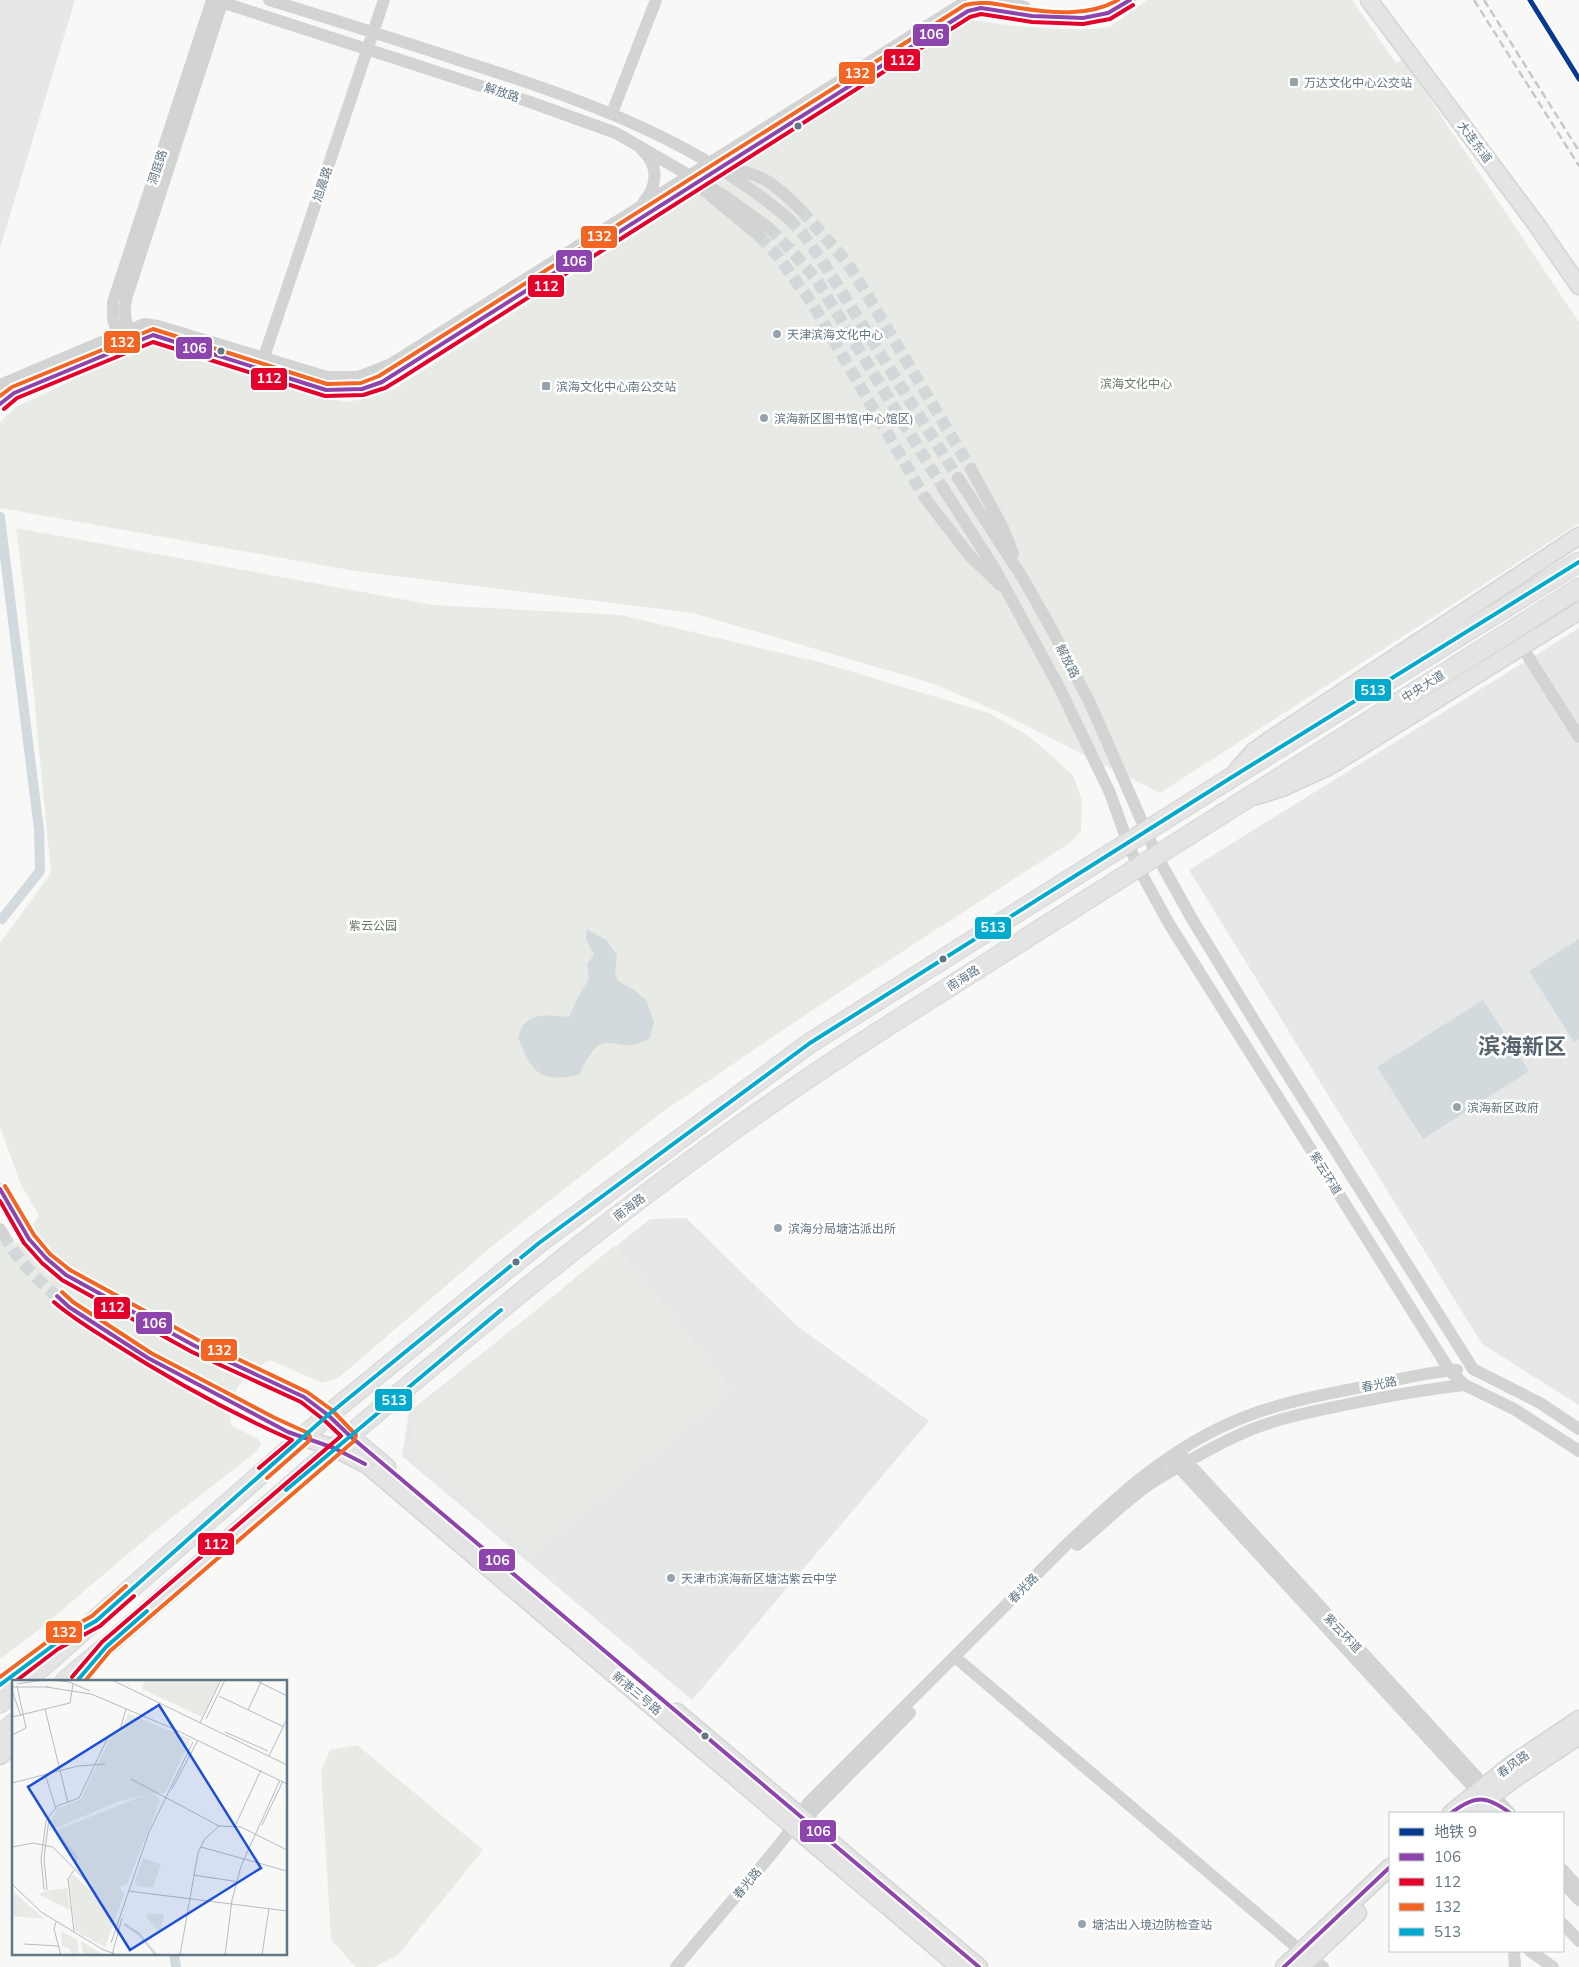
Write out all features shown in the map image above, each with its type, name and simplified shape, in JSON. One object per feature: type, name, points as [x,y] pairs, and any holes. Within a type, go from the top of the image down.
[{"type":"highway","name":"中央大道","points":[[1229,779],[1579,562]]},
{"type":"highway","name":"中央大道","points":[[1243,800],[1579,588]]},
{"type":"highway","name":"南海路","points":[[27,1680],[328,1415],[539,1243],[810,1043],[1229,779]]},
{"type":"highway","name":"南海路","points":[[66,1680],[334,1448],[514,1299],[707,1149],[830,1064],[1243,800]]},
{"type":"highway","points":[[0,1703],[12,1693]]},
{"type":"highway","points":[[0,1735],[12,1725]]},
{"type":"main road","name":"大连东道","points":[[1369,0],[1536,224],[1579,286]]},
{"type":"main road","name":"大连东道","points":[[1383,0],[1561,244],[1579,273]]},
{"type":"main road","points":[[1229,779],[1248,758],[1271,739],[1579,536]]},
{"type":"main road","points":[[1243,800],[1282,788],[1330,766],[1579,611]]},
{"type":"main road","name":"新港三号路","points":[[350,1436],[800,1823],[959,1967]]},
{"type":"main road","name":"新港三号路","points":[[304,1438],[334,1448],[367,1465],[800,1823],[979,1967]]},
{"type":"main road","points":[[0,1685],[55,1644],[96,1621]]},
{"type":"main road","points":[[78,1680],[106,1647]]},
{"type":"main road","name":"春风路","points":[[1485,1795],[1512,1764],[1579,1719]]},
{"type":"main road","name":"春风路","points":[[1464,1810],[1579,1736]]},
{"type":"main road","points":[[0,1756],[12,1746]]},
{"type":"main road","points":[[1464,1810],[1483,1808],[1499,1812]]},
{"type":"main road","points":[[1309,1961],[1389,1868]]},
{"type":"main road","points":[[1284,1967],[1309,1961],[1389,1883]]},
{"type":"street","name":"解放路","points":[[269,0],[545,88],[612,114],[654,132],[714,166],[759,195],[789,219]]},
{"type":"street","name":"旭晨路","points":[[261,363],[384,0]]},
{"type":"street","points":[[612,114],[656,0]]},
{"type":"street","points":[[261,363],[326,390],[357,389],[382,382],[968,0]]},
{"type":"street","points":[[995,0],[1029,8],[1082,10],[1104,6],[1116,0]]},
{"type":"street","points":[[714,166],[968,11],[981,8],[1032,16],[1083,18],[1108,14],[1130,0]]},
{"type":"street","name":"解放路","points":[[218,1],[556,110],[616,133],[696,178]]},
{"type":"street","name":"洞庭路","points":[[126,338],[112,319],[113,302],[218,1]]},
{"type":"street","points":[[633,142],[648,155],[654,171],[652,189],[640,208]]},
{"type":"street","points":[[714,166],[743,170],[755,174],[781,192],[801,210]]},
{"type":"street","points":[[0,386],[126,338],[150,336],[158,336],[261,363],[327,377],[358,377],[391,364],[640,208],[696,178]]},
{"type":"street","points":[[696,178],[707,194],[764,232]]},
{"type":"street","points":[[0,404],[14,393],[126,338]]},
{"type":"street","points":[[971,469],[1002,526],[1024,580]]},
{"type":"street","name":"解放路","points":[[958,478],[1024,580],[1090,703],[1157,856]]},
{"type":"street","name":"解放路","points":[[942,488],[984,551],[1059,687],[1110,793],[1128,843]]},
{"type":"street","points":[[925,498],[970,556],[1008,594]]},
{"type":"street","points":[[1522,647],[1579,737]]},
{"type":"street","name":"紫云环道","points":[[1128,843],[1138,867],[1183,947],[1450,1371],[1465,1385],[1514,1408],[1579,1451]]},
{"type":"street","name":"紫云环道","points":[[1157,856],[1192,919],[1271,1048],[1473,1369]]},
{"type":"street","points":[[0,1189],[21,1226]]},
{"type":"street","points":[[1473,1369],[1540,1403],[1579,1429]]},
{"type":"street","name":"春光路","points":[[1178,1459],[1215,1431],[1242,1418],[1278,1406],[1314,1396],[1450,1371],[1473,1369]]},
{"type":"street","points":[[255,1374],[304,1397],[328,1415],[350,1436]]},
{"type":"street","name":"春光路","points":[[676,1967],[800,1823],[814,1811],[1094,1518],[1145,1474],[1178,1459],[1288,1417],[1426,1388],[1465,1385]]},
{"type":"street","points":[[236,1404],[272,1424],[304,1438]]},
{"type":"street","name":"紫云环道","points":[[1178,1459],[1502,1812]]},
{"type":"street","points":[[958,1660],[1309,1961]]},
{"type":"street","name":"春光路","points":[[685,1967],[800,1823]]},
{"type":"street","points":[[1564,1871],[1579,1888]]},
{"type":"street","points":[[1564,1884],[1579,1900]]},
{"type":"street","points":[[1564,1925],[1579,1941]]},
{"type":"street","points":[[1504,1952],[1515,1959]]},
{"type":"street","points":[[1531,1952],[1553,1967]]},
{"type":"shaded area","points":[[0,0],[75,0],[0,248]]},
{"type":"shaded area","name":"滨海新区政府","points":[[1579,628],[1579,1405],[1482,1344],[1189,870]]},
{"type":"shaded area","points":[[587,929],[606,940],[617,955],[615,974],[618,981],[634,990],[646,1000],[654,1022],[650,1038],[637,1044],[604,1043],[596,1048],[588,1057],[579,1075],[555,1078],[546,1076],[539,1073],[533,1067],[518,1038],[524,1024],[535,1017],[569,1017],[589,978],[587,964],[594,955],[586,939]]},
{"type":"shaded area","points":[[1579,939],[1579,1039],[1574,1042],[1529,971]]},
{"type":"shaded area","points":[[1483,1000],[1529,1071],[1423,1139],[1377,1067]]},
{"type":"shaded area","name":"天津市滨海新区塘沽紫云中学","points":[[686,1218],[797,1326],[929,1421],[692,1700],[402,1456],[409,1412],[650,1219]]},
{"type":"green space","name":"滨海文化中心","points":[[1147,0],[1352,0],[1396,63],[1403,59],[1579,322],[1579,523],[1160,793],[1001,713],[934,684],[693,613],[355,571],[0,508],[0,422],[16,407],[151,343],[294,391],[345,402],[371,398],[394,389],[972,20],[1015,26],[1062,29],[1110,27]]},
{"type":"green space","name":"紫云公园","points":[[16,528],[433,605],[621,615],[823,663],[989,713],[1030,737],[1073,775],[1082,800],[1081,831],[1071,842],[817,1007],[661,1113],[496,1243],[337,1379],[322,1383],[270,1360],[252,1372],[245,1378],[235,1394],[232,1403],[231,1425],[258,1439],[261,1445],[256,1452],[161,1526],[37,1631],[0,1659],[0,1242],[19,1243],[39,1215],[21,1185],[0,1127],[0,943],[51,873],[23,582]]},
{"type":"green space","points":[[615,1245],[732,1390],[532,1555],[408,1450],[416,1410]]},
{"type":"green space","points":[[357,1745],[483,1850],[398,1955],[374,1967],[356,1967],[331,1940],[321,1770],[330,1750]]},
{"type":"waterway","points":[[0,517],[39,830],[40,871],[2,919]]},
{"type":"waterway","points":[[174,1954],[176,1967]]},
{"type":"tunnel","points":[[801,210],[846,261],[971,469]]},
{"type":"tunnel","points":[[789,219],[803,234],[821,259],[958,478]]},
{"type":"tunnel","points":[[769,228],[816,279],[943,488]]},
{"type":"tunnel","points":[[759,236],[777,255],[812,303],[925,498]]},
{"type":"tunnel","points":[[21,1226],[46,1257],[90,1290],[255,1374]]},
{"type":"tunnel","points":[[3,1234],[23,1262],[47,1288],[76,1312],[139,1353],[236,1403]]},
{"type":"railway","points":[[1474,0],[1579,166]]},
{"type":"railway","points":[[1484,0],[1579,151]]},
{"type":"metro line","name":"9","points":[[1530,0],[1579,79]]},
{"type":"transit line","name":"132","points":[[0,396],[12,387],[153,329],[327,384],[361,383],[379,376],[965,5],[985,3],[1044,11],[1070,12],[1095,9],[1118,0]]},
{"type":"transit line","name":"106","points":[[0,404],[14,393],[153,335],[326,390],[362,389],[382,382],[968,11],[981,8],[1032,16],[1083,18],[1108,13],[1130,0]]},
{"type":"transit line","name":"112","points":[[4,409],[17,398],[153,342],[325,396],[363,395],[385,388],[970,17],[981,14],[1032,22],[1083,24],[1110,19],[1133,5]]},
{"type":"transit line","name":"513","points":[[0,1685],[55,1644],[96,1621],[328,1415],[539,1243],[810,1043],[1229,779],[1579,562]]},
{"type":"transit line","name":"132","points":[[5,1186],[34,1235],[50,1254],[70,1270],[198,1340],[307,1392],[332,1410],[356,1435],[354,1441],[110,1651],[86,1680]]},
{"type":"transit line","name":"106","points":[[0,1189],[29,1239],[46,1258],[66,1275],[195,1346],[304,1397],[328,1415],[350,1436],[979,1967]]},
{"type":"transit line","name":"112","points":[[0,1201],[24,1243],[42,1263],[62,1280],[192,1352],[301,1402],[341,1436],[102,1642],[72,1677]]},
{"type":"transit line","name":"132","points":[[62,1292],[73,1302],[151,1353],[275,1418],[308,1433],[310,1437],[308,1442],[267,1478]]},
{"type":"transit line","name":"106","points":[[57,1296],[69,1307],[148,1358],[288,1432],[334,1448],[365,1464]]},
{"type":"transit line","name":"112","points":[[54,1302],[88,1327],[176,1381],[292,1440],[259,1468]]},
{"type":"transit line","name":"513","points":[[286,1490],[501,1310]]},
{"type":"transit line","name":"132","points":[[0,1677],[51,1639],[92,1616],[126,1586]]},
{"type":"transit line","name":"112","points":[[17,1680],[58,1649],[100,1626],[134,1596]]},
{"type":"transit line","name":"513","points":[[78,1680],[106,1647],[147,1611]]},
{"type":"transit line","name":"106","points":[[1452,1812],[1474,1800],[1487,1800],[1509,1812]]},
{"type":"transit line","name":"106","points":[[1284,1967],[1389,1868]]},
{"type":"place","name":"万达文化中心公交站","points":[[1294,82]]},
{"type":"place","name":"天津滨海文化中心","points":[[777,334]]},
{"type":"place","name":"滨海文化中心南公交站","points":[[546,386]]},
{"type":"place","name":"滨海新区图书馆(中心馆区)","points":[[764,418]]},
{"type":"place","name":"滨海新区政府","points":[[1457,1107]]},
{"type":"place","name":"滨海分局塘沽派出所","points":[[778,1228]]},
{"type":"place","name":"天津市滨海新区塘沽紫云中学","points":[[671,1578]]},
{"type":"place","name":"塘沽出入境边防检查站","points":[[1082,1924]]},
{"type":"district","name":"滨海新区","points":[[1522,1046]]}]
